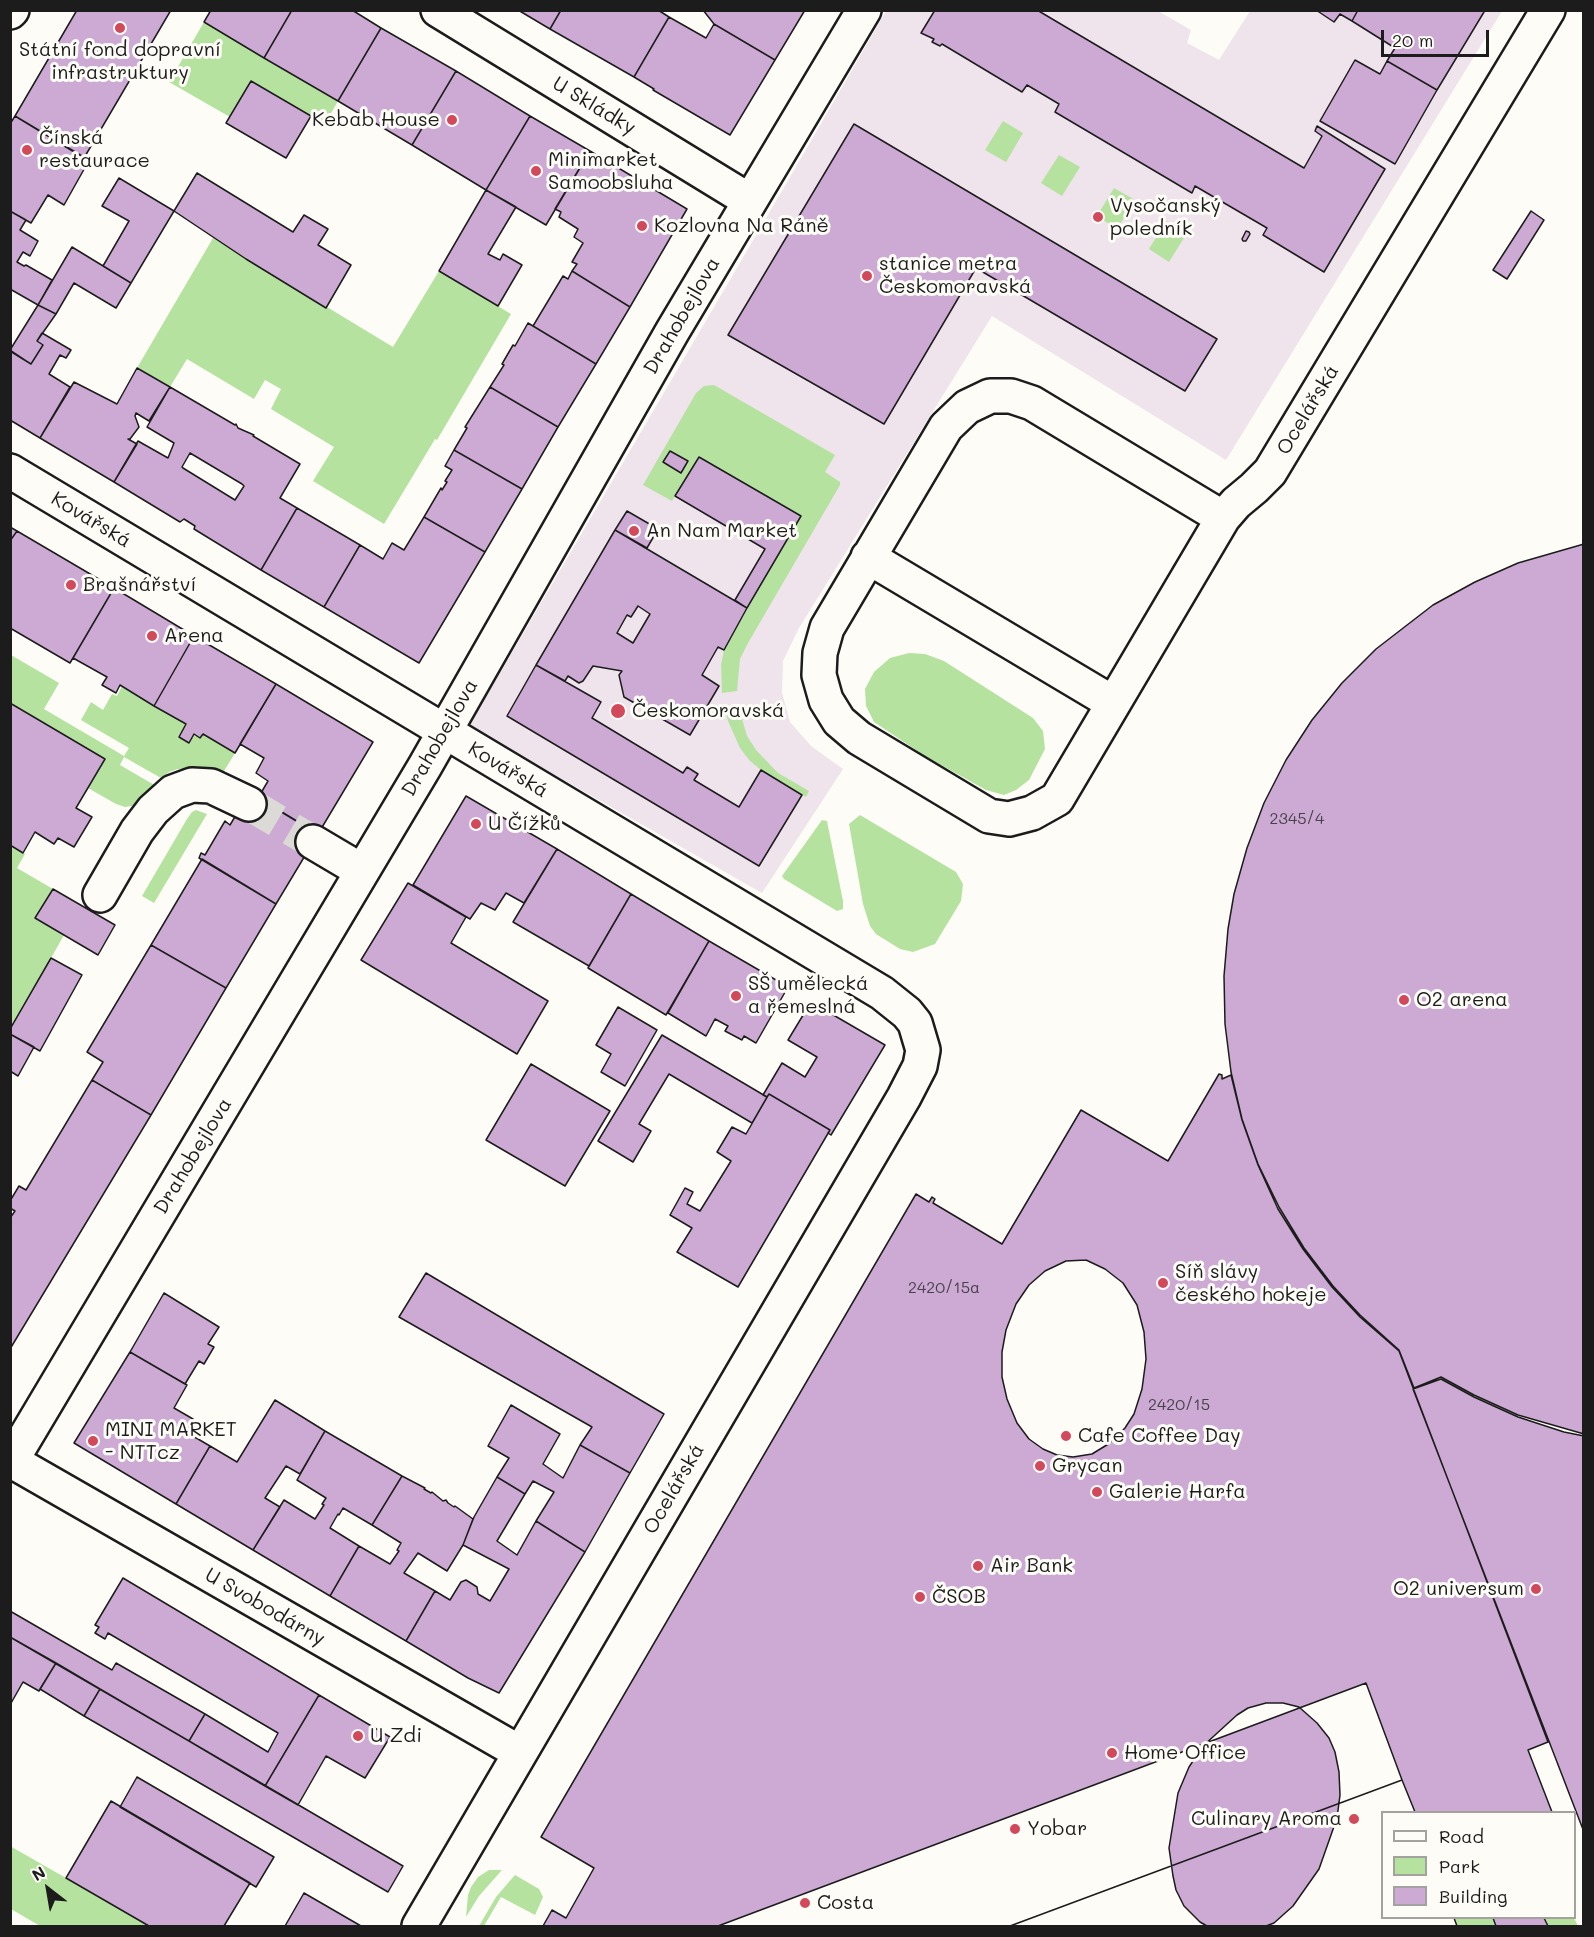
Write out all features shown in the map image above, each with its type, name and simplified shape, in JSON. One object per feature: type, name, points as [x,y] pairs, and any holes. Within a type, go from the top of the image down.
[{"type":"street","name":"U Skládky","points":[[438,10],[750,201]]},
{"type":"street","name":"Drahobejlova","points":[[11,1461],[444,733],[672,332],[864,10]]},
{"type":"street","name":"Ocelářská","points":[[868,557],[827,628],[820,653],[819,675],[826,700],[839,721],[859,738],[989,816],[1009,819],[1032,813],[1057,800],[1223,518],[1270,472],[1548,10]]},
{"type":"street","points":[[1113,703],[868,557],[946,427],[967,407],[990,396],[1011,396],[1032,403],[1223,518]]},
{"type":"street","name":"Kovářská","points":[[10,471],[444,733],[882,993],[907,1013],[915,1023],[923,1050]]},
{"type":"street","points":[[100,895],[137,831],[153,810],[173,792],[192,785],[211,786],[249,804]]},
{"type":"street","points":[[313,842],[362,871]]},
{"type":"street","name":"Ocelářská","points":[[419,1926],[904,1097],[920,1066],[923,1050]]},
{"type":"street","name":"U Svobodárny","points":[[11,1461],[519,1752]]},
{"type":"shaded area","points":[[886,11],[1158,11],[1191,30],[1187,43],[1219,60],[1250,11],[1502,11],[1226,460],[992,316],[799,628],[783,661],[782,693],[790,722],[811,746],[843,769],[762,893],[469,726]]},
{"type":"green space","points":[[204,22],[338,101],[325,124],[251,81],[230,117],[169,82]]},
{"type":"green space","points":[[1003,121],[1023,133],[1006,162],[985,150]]},
{"type":"green space","points":[[1059,155],[1080,167],[1062,196],[1041,183]]},
{"type":"green space","points":[[1114,188],[1135,200],[1117,229],[1097,216]]},
{"type":"green space","points":[[1166,221],[1187,233],[1169,262],[1149,249]]},
{"type":"green space","points":[[213,238],[393,347],[439,271],[511,314],[437,440],[435,439],[384,524],[313,481],[334,447],[271,409],[281,389],[265,380],[254,399],[187,359],[170,387],[137,368]]},
{"type":"green space","points":[[714,385],[835,455],[825,472],[840,482],[740,659],[737,691],[722,693],[721,665],[724,650],[801,516],[699,457],[672,501],[643,485],[696,393],[704,386]],"holes":[[[670,451],[688,462],[681,473],[663,462]]]},
{"type":"green space","points":[[909,653],[925,654],[944,661],[1033,718],[1043,731],[1045,749],[1029,780],[1016,790],[1004,795],[986,790],[925,756],[874,722],[866,706],[865,689],[874,672],[890,658]]},
{"type":"green space","points":[[11,655],[59,683],[44,709],[124,756],[129,748],[81,720],[91,702],[103,710],[112,694],[117,696],[122,686],[186,724],[179,737],[189,743],[194,734],[200,738],[203,734],[235,753],[221,776],[201,770],[178,769],[161,778],[124,757],[120,765],[156,786],[137,805],[125,807],[116,804],[88,788],[105,759],[11,703]]},
{"type":"green space","points":[[738,705],[747,736],[756,750],[778,773],[809,791],[806,797],[761,770],[740,748],[725,708]]},
{"type":"green space","points":[[196,810],[207,814],[154,903],[142,896],[187,819]]},
{"type":"green space","points":[[860,815],[956,872],[963,884],[961,901],[935,944],[913,952],[900,949],[876,934],[870,926],[863,904],[849,824]]},
{"type":"green space","points":[[822,820],[827,821],[843,901],[843,909],[837,911],[782,876]]},
{"type":"green space","points":[[11,845],[25,854],[17,868],[53,889],[36,918],[64,935],[11,1029]]},
{"type":"green space","points":[[10,1846],[149,1926],[40,1926],[11,1909]]},
{"type":"green space","points":[[489,1870],[502,1870],[479,1896],[466,1917],[471,1887],[478,1877]]},
{"type":"green space","points":[[515,1875],[539,1889],[543,1897],[535,1915],[501,1897],[484,1926],[479,1926],[496,1897]]},
{"type":"green space","points":[[1454,1919],[1493,1919],[1496,1926],[1457,1926]]},
{"type":"green space","points":[[1544,1919],[1574,1919],[1578,1926],[1548,1926]]},
{"type":"building","points":[[77,10],[171,10],[84,158],[15,116]]},
{"type":"building","points":[[211,10],[292,10],[264,58],[204,22]]},
{"type":"building","points":[[292,10],[352,10],[381,28],[338,101],[264,58]]},
{"type":"building","points":[[518,10],[561,10],[550,29]]},
{"type":"building","points":[[561,10],[658,10],[669,17],[634,77],[550,29]]},
{"type":"building","points":[[703,10],[805,10],[775,60],[714,24]]},
{"type":"building","points":[[935,10],[1037,10],[1304,168],[1322,136],[1315,131],[1317,126],[1385,169],[1324,272],[1263,235],[1267,228],[1195,186],[1192,193],[1055,112],[1059,104],[1027,85],[1022,92],[942,44],[940,46],[932,42],[934,39],[921,33]]},
{"type":"building","points":[[1316,10],[1358,10],[1352,21],[1340,14],[1334,22]]},
{"type":"building","points":[[1358,10],[1482,10],[1484,12],[1437,90],[1387,61],[1395,48],[1352,21]]},
{"type":"building","points":[[669,17],[706,38],[714,24],[775,60],[730,135],[634,77]]},
{"type":"building","points":[[381,28],[456,71],[412,145],[338,101]]},
{"type":"building","points":[[1355,60],[1380,74],[1387,61],[1437,90],[1395,164],[1320,121]]},
{"type":"building","points":[[456,71],[530,116],[486,190],[412,145]]},
{"type":"building","points":[[251,81],[311,116],[286,158],[226,123]]},
{"type":"building","points":[[15,116],[92,162],[89,166],[87,164],[64,205],[48,195],[31,223],[10,211],[10,124]]},
{"type":"building","points":[[530,116],[590,151],[546,225],[486,190]]},
{"type":"building","name":"stanice metra Českomoravská","points":[[854,124],[1217,339],[1185,391],[976,268],[884,424],[728,335]]},
{"type":"building","points":[[590,151],[687,209],[630,307],[572,271],[577,264],[572,262],[583,243],[574,237],[578,229],[559,217],[561,212],[555,209]]},
{"type":"building","points":[[197,173],[293,232],[304,215],[328,229],[318,245],[351,265],[326,308],[174,211]]},
{"type":"building","points":[[119,178],[174,211],[131,283],[103,266],[129,221],[102,206]]},
{"type":"building","points":[[486,190],[516,207],[488,254],[500,260],[503,254],[522,265],[498,306],[439,271]]},
{"type":"building","points":[[10,211],[26,220],[20,230],[38,241],[30,256],[23,252],[17,262],[52,280],[38,305],[10,289]]},
{"type":"building","points":[[1531,211],[1544,220],[1507,279],[1493,270]]},
{"type":"building","points":[[1246,231],[1250,234],[1246,241],[1243,241],[1242,239]]},
{"type":"building","points":[[72,247],[131,283],[116,308],[74,283],[56,314],[38,305]]},
{"type":"building","points":[[572,271],[630,307],[596,364],[533,326],[563,276],[568,279]]},
{"type":"building","points":[[38,305],[56,314],[37,341],[43,345],[31,364],[10,350]]},
{"type":"building","points":[[528,323],[596,364],[558,427],[490,387]]},
{"type":"building","points":[[42,333],[71,350],[66,358],[60,355],[49,374],[70,387],[40,438],[10,420],[10,351],[31,364],[43,345],[37,341]]},
{"type":"building","points":[[137,368],[170,387],[149,421],[136,413],[139,427],[128,439],[137,444],[114,482],[40,438],[74,382],[117,404]]},
{"type":"building","points":[[170,387],[236,424],[238,428],[254,435],[300,464],[280,498],[297,508],[261,570],[194,529],[195,526],[184,519],[180,522],[114,482],[138,441],[168,458],[174,443],[147,427]],"holes":[[[190,453],[244,486],[235,500],[182,467]]]},
{"type":"building","points":[[490,387],[558,427],[522,489],[454,450],[467,428],[465,427]]},
{"type":"building","points":[[454,450],[522,489],[485,552],[424,517],[447,482],[445,481],[452,470],[445,466]]},
{"type":"building","points":[[670,451],[688,461],[681,473],[663,462]]},
{"type":"building","points":[[699,457],[801,516],[747,608],[735,600],[765,549],[675,496]]},
{"type":"building","points":[[297,508],[360,545],[324,607],[261,570]]},
{"type":"building","points":[[627,511],[658,529],[647,548],[615,530]]},
{"type":"building","points":[[424,517],[485,552],[419,663],[324,607],[360,545],[383,559],[392,543],[404,550]]},
{"type":"building","points":[[10,527],[17,531],[10,541]]},
{"type":"building","points":[[615,530],[747,608],[724,650],[718,647],[702,675],[719,686],[690,735],[624,697],[619,675],[622,671],[593,666],[583,681],[579,683],[568,676],[565,681],[536,665]],"holes":[[[638,606],[650,614],[633,643],[617,633],[627,615],[631,617]]]},
{"type":"building","points":[[17,531],[114,588],[70,663],[10,628],[10,541]]},
{"type":"building","name":"O2 arena","points":[[1584,544],[1584,1434],[1518,1415],[1441,1377],[1414,1388],[1399,1350],[1360,1315],[1333,1286],[1304,1248],[1279,1207],[1258,1164],[1242,1119],[1231,1072],[1225,1024],[1224,976],[1234,894],[1247,848],[1264,803],[1286,760],[1312,720],[1342,683],[1376,649],[1433,605],[1475,582],[1518,563]]},
{"type":"building","points":[[114,588],[194,636],[154,706],[120,685],[116,693],[102,685],[107,677],[73,658]]},
{"type":"building","points":[[194,636],[276,684],[235,753],[203,734],[200,738],[194,734],[189,743],[179,737],[186,724],[154,706]]},
{"type":"building","points":[[536,665],[601,702],[592,718],[683,773],[687,767],[698,774],[694,780],[739,807],[761,770],[802,795],[759,866],[507,716]]},
{"type":"building","points":[[276,684],[373,742],[318,834],[258,798],[268,781],[256,773],[264,758],[240,744]]},
{"type":"building","points":[[10,703],[105,759],[76,808],[92,817],[74,847],[58,838],[54,844],[35,832],[23,853],[10,845]]},
{"type":"building","points":[[254,795],[318,834],[276,904],[199,858],[201,853],[205,855],[225,821],[230,825],[239,810]]},
{"type":"building","points":[[466,796],[557,849],[524,903],[506,893],[495,910],[481,903],[470,919],[413,885]]},
{"type":"building","points":[[557,849],[636,897],[631,894],[589,966],[513,922]]},
{"type":"building","points":[[202,859],[276,904],[226,988],[151,945]]},
{"type":"building","points":[[408,883],[466,917],[451,943],[548,1001],[517,1054],[361,960]]},
{"type":"building","points":[[53,889],[115,925],[98,955],[35,918]]},
{"type":"building","points":[[631,894],[709,941],[666,1015],[588,968]]},
{"type":"building","points":[[709,941],[788,987],[756,1043],[744,1036],[742,1040],[725,1031],[728,1026],[715,1019],[706,1036],[668,1013]]},
{"type":"building","points":[[151,945],[226,988],[151,1115],[92,1080],[103,1062],[87,1052]]},
{"type":"building","points":[[51,958],[82,975],[40,1051],[10,1034],[10,1029]]},
{"type":"building","points":[[811,1002],[885,1045],[831,1135],[828,1133],[830,1130],[769,1094],[767,1097],[763,1095],[782,1063],[805,1077],[817,1057],[788,1040]]},
{"type":"building","points":[[618,1007],[657,1030],[625,1086],[601,1072],[611,1054],[596,1045]]},
{"type":"building","points":[[10,1034],[34,1047],[18,1076],[10,1071]]},
{"type":"building","points":[[662,1035],[767,1097],[752,1123],[669,1074],[639,1124],[651,1131],[633,1162],[598,1141]]},
{"type":"building","points":[[531,1064],[610,1111],[565,1186],[486,1140]]},
{"type":"building","name":"Galerie Harfa","points":[[1219,1074],[1222,1075],[1222,1079],[1231,1075],[1242,1120],[1258,1165],[1278,1209],[1303,1249],[1332,1287],[1360,1317],[1399,1351],[1548,1742],[1528,1750],[1552,1811],[1381,1811],[1381,1919],[1454,1919],[1457,1926],[543,1926],[552,1910],[566,1918],[594,1868],[541,1837],[916,1194],[929,1202],[932,1197],[935,1199],[933,1203],[1002,1244],[1081,1110],[1168,1161]]},
{"type":"building","points":[[92,1080],[151,1115],[10,1349],[10,1218],[15,1211],[10,1208],[10,1201],[19,1186],[26,1190]]},
{"type":"building","points":[[769,1094],[830,1130],[738,1287],[677,1252],[692,1228],[670,1215],[685,1188],[693,1192],[687,1204],[700,1211],[731,1161],[717,1152],[732,1127],[746,1134]]},
{"type":"building","points":[[1086,1260],[1105,1269],[1123,1283],[1137,1305],[1144,1332],[1146,1359],[1142,1389],[1134,1414],[1125,1428],[1110,1443],[1092,1454],[1073,1457],[1057,1455],[1043,1449],[1029,1439],[1017,1423],[1007,1399],[1002,1377],[1002,1352],[1006,1330],[1016,1304],[1029,1285],[1045,1271],[1066,1261]]},
{"type":"building","points":[[426,1273],[664,1414],[630,1473],[580,1445],[592,1427],[399,1317]]},
{"type":"building","points":[[164,1293],[219,1327],[208,1344],[214,1347],[204,1364],[199,1361],[185,1384],[130,1352]]},
{"type":"building","points":[[130,1352],[187,1385],[174,1408],[193,1419],[186,1432],[210,1446],[176,1504],[74,1443]]},
{"type":"building","name":"O2 universum","points":[[1441,1379],[1518,1417],[1584,1436],[1584,1832],[1576,1811],[1413,1389]]},
{"type":"building","points":[[275,1400],[325,1431],[300,1474],[286,1466],[265,1498],[280,1507],[253,1550],[176,1504],[210,1446],[237,1462]]},
{"type":"building","points":[[511,1405],[560,1434],[543,1464],[563,1478],[580,1445],[630,1473],[585,1552],[536,1521],[554,1492],[533,1481],[525,1494],[497,1477],[509,1458],[488,1446]]},
{"type":"building","points":[[325,1431],[402,1476],[372,1525],[343,1508],[338,1514],[330,1528],[359,1546],[330,1596],[253,1550],[284,1500],[315,1519],[324,1505],[322,1504],[326,1498],[297,1480]]},
{"type":"building","points":[[402,1476],[432,1492],[443,1501],[446,1500],[473,1519],[463,1545],[447,1571],[418,1553],[404,1573],[435,1591],[406,1641],[330,1596],[359,1546],[390,1564],[399,1551],[397,1550],[401,1543],[372,1525]]},
{"type":"building","points":[[497,1477],[525,1494],[497,1541],[517,1555],[536,1521],[585,1552],[499,1693],[468,1678],[406,1641],[435,1591],[450,1600],[461,1582],[466,1580],[477,1587],[478,1594],[490,1601],[509,1569],[463,1545],[474,1517]]},
{"type":"building","points":[[123,1578],[319,1695],[265,1786],[189,1741],[205,1714],[268,1752],[278,1733],[108,1633],[105,1639],[95,1633],[99,1627],[95,1625]]},
{"type":"building","points":[[10,1611],[112,1670],[116,1663],[205,1714],[189,1741],[10,1637]]},
{"type":"building","points":[[10,1637],[56,1663],[39,1691],[23,1682],[10,1705]]},
{"type":"building","points":[[56,1663],[100,1689],[84,1716],[40,1689]]},
{"type":"building","points":[[1366,1683],[1402,1780],[1010,1926],[718,1926]]},
{"type":"building","points":[[100,1689],[403,1866],[388,1892],[84,1716]]},
{"type":"building","points":[[319,1695],[390,1737],[365,1778],[326,1756],[298,1805],[265,1786]]},
{"type":"building","points":[[1266,1703],[1283,1703],[1299,1707],[1317,1723],[1329,1738],[1335,1752],[1339,1772],[1340,1795],[1337,1818],[1319,1869],[1293,1906],[1274,1923],[1266,1926],[1207,1926],[1184,1906],[1176,1890],[1169,1848],[1178,1793],[1189,1767],[1203,1746],[1237,1715],[1248,1708]]},
{"type":"building","points":[[137,1777],[274,1857],[256,1887],[120,1807]]},
{"type":"building","points":[[1402,1780],[1415,1811],[1381,1811],[1381,1919],[1454,1919],[1457,1926],[1010,1926]]},
{"type":"building","points":[[111,1801],[250,1883],[224,1926],[149,1926],[66,1878]]},
{"type":"building","points":[[304,1893],[361,1926],[285,1926]]},
{"type":"building","points":[[1493,1919],[1544,1919],[1548,1926],[1496,1926]]},
{"type":"tunnel","points":[[249,804],[313,842]]},
{"type":"place","name":"Státní fond dopravní infrastruktury","points":[[120,28]]},
{"type":"place","name":"Kebab House","points":[[452,120]]},
{"type":"place","name":"Čínská restaurace","points":[[27,150]]},
{"type":"place","name":"Minimarket Samoobsluha","points":[[536,171]]},
{"type":"place","name":"Vysočanský poledník","points":[[1098,217]]},
{"type":"place","name":"Kozlovna Na Ráně","points":[[642,226]]},
{"type":"place","name":"stanice metra Českomoravská","points":[[867,276]]},
{"type":"place","name":"An Nam Market","points":[[634,531]]},
{"type":"place","name":"Brašnářství","points":[[71,585]]},
{"type":"place","name":"Arena","points":[[152,636]]},
{"type":"place","name":"Českomoravská","points":[[618,711]]},
{"type":"place","name":"U Čížků","points":[[476,824]]},
{"type":"place","name":"SŠ umělecká a řemeslná","points":[[736,996]]},
{"type":"place","name":"O2 arena","points":[[1404,1000]]},
{"type":"place","name":"Síň slávy českého hokeje","points":[[1163,1283]]},
{"type":"place","name":"Cafe Coffee Day","points":[[1066,1436]]},
{"type":"place","name":"MINI MARKET - NTTcz","points":[[93,1441]]},
{"type":"place","name":"Grycan","points":[[1040,1466]]},
{"type":"place","name":"Galerie Harfa","points":[[1097,1492]]},
{"type":"place","name":"Air Bank","points":[[978,1566]]},
{"type":"place","name":"O2 universum","points":[[1536,1589]]},
{"type":"place","name":"ČSOB","points":[[920,1597]]},
{"type":"place","name":"U Zdi","points":[[358,1736]]},
{"type":"place","name":"Home Office","points":[[1112,1753]]},
{"type":"place","name":"Culinary Aroma","points":[[1354,1819]]},
{"type":"place","name":"Yobar","points":[[1015,1829]]},
{"type":"place","name":"Costa","points":[[805,1903]]}]
